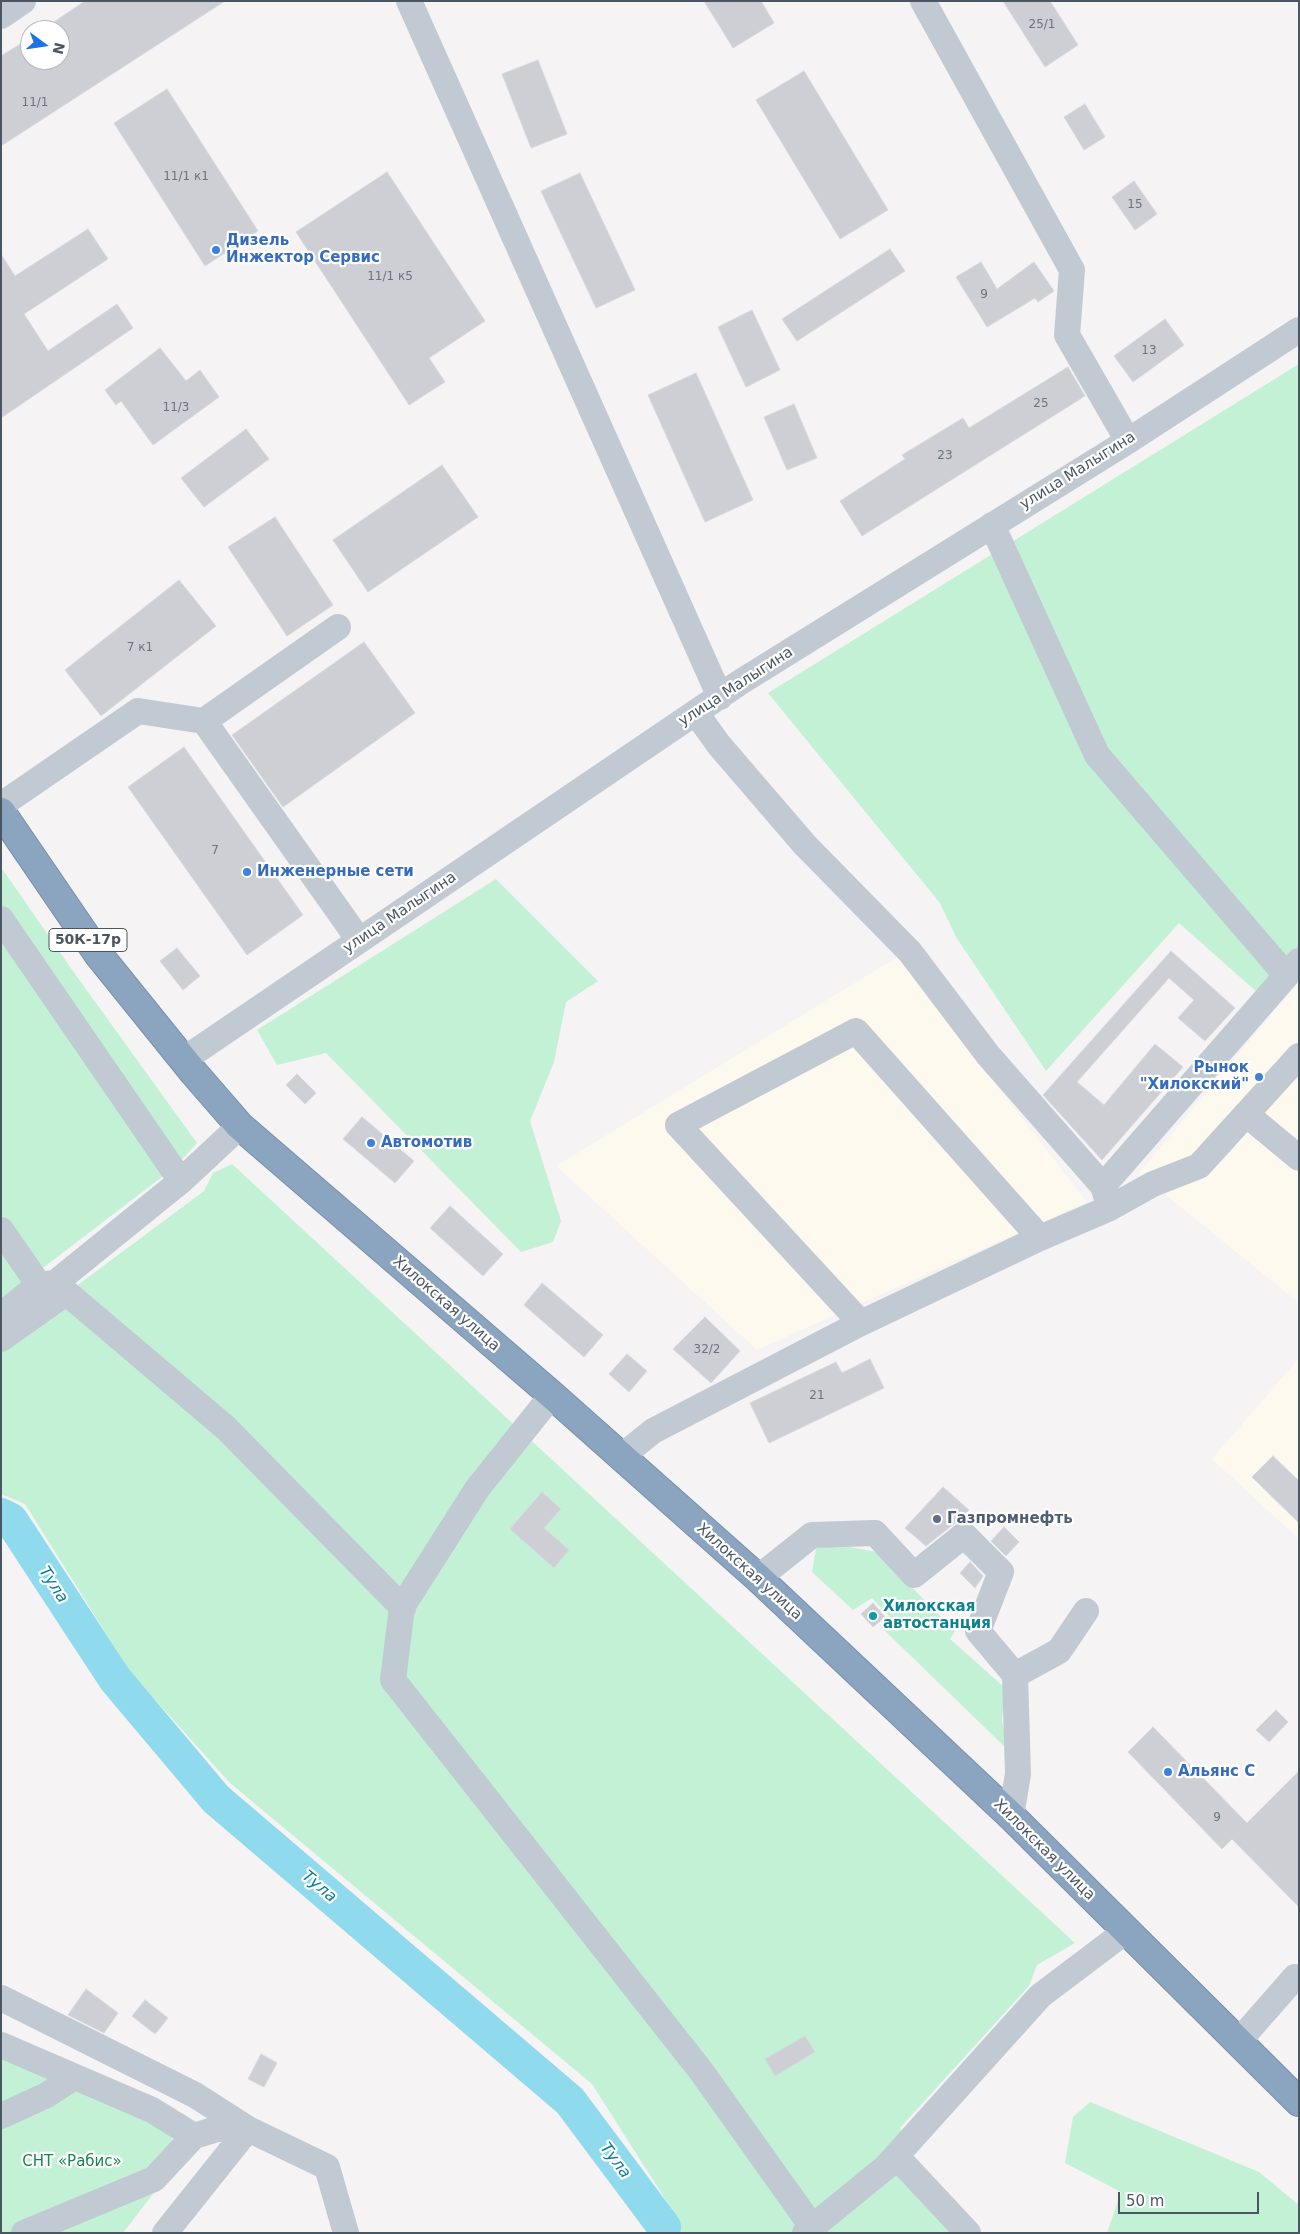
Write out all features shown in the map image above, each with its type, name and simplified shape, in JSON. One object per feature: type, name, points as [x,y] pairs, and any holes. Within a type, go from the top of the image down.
[{"type":"highway","name":"50К-17р","points":[[1,812],[98,954],[183,1060]]},
{"type":"highway","name":"Хилокская улица","points":[[183,1060],[240,1126],[622,1456],[758,1578],[1011,1816],[1299,2102]]},
{"type":"street","points":[[1,16],[23,1]]},
{"type":"street","points":[[409,1],[720,696]]},
{"type":"street","points":[[923,1],[1072,270],[1066,335],[1128,441]]},
{"type":"street","name":"улица Малыгина","points":[[183,1060],[720,696],[1128,441],[1299,330]]},
{"type":"street","points":[[992,525],[1096,755],[1292,968],[1107,1197]]},
{"type":"street","points":[[1,805],[138,711],[204,721],[338,627]]},
{"type":"street","points":[[696,713],[719,745],[804,845],[910,952],[988,1055],[1107,1197]]},
{"type":"street","points":[[204,721],[359,940]]},
{"type":"street","points":[[1,920],[181,1181]]},
{"type":"street","points":[[861,1323],[678,1125],[856,1031],[1040,1238]]},
{"type":"street","points":[[622,1456],[653,1431],[861,1323],[1040,1238],[1107,1197],[1153,1184],[1199,1166],[1299,1056]]},
{"type":"street","points":[[1246,1114],[1299,1158]]},
{"type":"street","points":[[1,1339],[53,1287],[181,1181],[240,1126]]},
{"type":"street","points":[[1,1230],[53,1287],[226,1428],[402,1608]]},
{"type":"street","points":[[1,1315],[53,1287]]},
{"type":"street","points":[[552,1395],[477,1489],[402,1608],[393,1680],[701,2071],[819,2227],[896,2156],[1040,1996],[1126,1931]]},
{"type":"street","points":[[758,1578],[812,1535],[875,1533],[914,1575],[964,1535],[1001,1572],[978,1631],[1015,1675],[1018,1774],[1011,1816]]},
{"type":"street","points":[[1015,1675],[1059,1651],[1086,1611]]},
{"type":"street","points":[[1238,2042],[1295,1977]]},
{"type":"street","points":[[1,1998],[195,2095],[248,2129],[327,2167],[346,2233]]},
{"type":"street","points":[[1,2045],[152,2110],[194,2136]]},
{"type":"street","points":[[1,2116],[47,2095],[74,2077]]},
{"type":"street","points":[[24,2233],[154,2179],[194,2136],[217,2129],[248,2129]]},
{"type":"street","points":[[165,2233],[248,2129]]},
{"type":"street","points":[[896,2156],[968,2233]]},
{"type":"shaded area","points":[[897,957],[1087,1202],[757,1350],[556,1166]]},
{"type":"shaded area","name":"Рынок \"Хилокский\"","points":[[1299,982],[1299,1303],[1139,1173]]},
{"type":"shaded area","points":[[1299,1358],[1299,1539],[1212,1459]]},
{"type":"green space","points":[[1299,364],[1299,951],[1258,993],[1179,923],[1046,1071],[956,937],[940,903],[768,693]]},
{"type":"green space","points":[[1,867],[75,974],[197,1143],[175,1167],[1,1300]]},
{"type":"green space","points":[[496,879],[598,981],[566,1002],[554,1062],[530,1121],[561,1221],[553,1242],[521,1252],[326,1053],[277,1065],[257,1030]]},
{"type":"green space","points":[[232,1164],[1075,1943],[1037,1965],[1029,1986],[900,2128],[941,2211],[960,2233],[679,2233],[681,2224],[592,2084],[230,1783],[130,1672],[25,1504],[1,1494],[1,1334],[28,1322],[204,1191],[213,1173]]},
{"type":"green space","points":[[827,1543],[877,1552],[955,1631],[950,1639],[1005,1688],[1002,1721],[1008,1750],[881,1627],[890,1617],[872,1598],[853,1610],[812,1572],[816,1549]]},
{"type":"green space","name":"СНТ «Рабис»","points":[[1,2057],[168,2126],[179,2160],[123,2233],[1,2233]]},
{"type":"green space","points":[[1090,2102],[1259,2172],[1299,2205],[1299,2233],[1107,2233],[1121,2192],[1065,2163],[1073,2117]]},
{"type":"building","points":[[85,1],[225,1],[1,146],[1,56],[20,44],[20,70],[70,70],[70,20],[57,20]]},
{"type":"building","points":[[704,1],[761,1],[774,23],[733,48]]},
{"type":"building","points":[[1003,1],[1050,1],[1078,45],[1045,67]]},
{"type":"building","points":[[538,60],[567,134],[531,148],[502,74]]},
{"type":"building","points":[[804,71],[888,210],[840,239],[756,100]]},
{"type":"building","points":[[167,89],[258,231],[205,266],[114,123]]},
{"type":"building","points":[[1085,104],[1105,137],[1084,150],[1064,117]]},
{"type":"building","points":[[387,172],[485,321],[429,358],[445,382],[409,405],[296,232]]},
{"type":"building","points":[[580,173],[635,290],[596,308],[541,191]]},
{"type":"building","points":[[1134,181],[1157,214],[1135,230],[1112,197]]},
{"type":"building","points":[[88,229],[108,259],[24,314],[48,351],[117,304],[133,328],[1,418],[1,254],[15,276]]},
{"type":"building","points":[[890,249],[905,271],[797,341],[782,319]]},
{"type":"building","points":[[981,262],[997,289],[1034,262],[1054,291],[1038,302],[1035,298],[987,327],[956,277]]},
{"type":"building","points":[[752,310],[780,370],[746,387],[718,327]]},
{"type":"building","points":[[1165,319],[1184,345],[1133,382],[1114,356]]},
{"type":"building","points":[[160,348],[186,381],[200,370],[219,397],[153,445],[121,401],[116,405],[105,390]]},
{"type":"building","points":[[1068,367],[1085,396],[862,536],[840,501],[905,459],[902,455],[963,418],[969,428]]},
{"type":"building","points":[[696,373],[753,500],[705,522],[648,395]]},
{"type":"building","points":[[794,404],[817,458],[787,470],[764,417]]},
{"type":"building","points":[[246,429],[269,459],[204,507],[181,478]]},
{"type":"building","points":[[442,465],[478,517],[368,592],[333,540]]},
{"type":"building","points":[[275,517],[333,605],[287,636],[228,547]]},
{"type":"building","points":[[179,580],[216,626],[101,716],[65,670]]},
{"type":"building","points":[[364,642],[415,713],[283,807],[232,735]]},
{"type":"building","points":[[184,747],[303,915],[247,955],[128,787]]},
{"type":"building","points":[[177,948],[200,976],[183,990],[160,961]]},
{"type":"building","points":[[1171,951],[1235,1008],[1205,1041],[1178,1018],[1194,1000],[1169,978],[1077,1082],[1104,1105],[1155,1044],[1183,1067],[1102,1160],[1043,1095]]},
{"type":"building","points":[[297,1074],[316,1093],[305,1104],[286,1085]]},
{"type":"building","points":[[362,1117],[414,1161],[395,1183],[343,1139]]},
{"type":"building","points":[[450,1206],[503,1254],[483,1276],[430,1228]]},
{"type":"building","points":[[542,1283],[603,1335],[584,1357],[524,1305]]},
{"type":"building","points":[[705,1317],[740,1351],[711,1383],[673,1349]]},
{"type":"building","points":[[627,1354],[647,1371],[629,1392],[609,1374]]},
{"type":"building","points":[[870,1359],[884,1388],[769,1443],[750,1403],[836,1362],[842,1373]]},
{"type":"building","points":[[1273,1456],[1299,1481],[1299,1523],[1252,1477]]},
{"type":"building","name":"Газпромнефть","points":[[943,1487],[969,1510],[963,1517],[967,1521],[955,1523],[926,1546],[905,1528]]},
{"type":"building","points":[[542,1492],[561,1509],[544,1528],[569,1550],[554,1568],[510,1529]]},
{"type":"building","points":[[1004,1527],[1019,1542],[1006,1556],[991,1541]]},
{"type":"building","points":[[970,1562],[983,1576],[975,1588],[960,1573]]},
{"type":"building","name":"Хилокская автостанция","points":[[873,1603],[885,1617],[873,1627],[861,1614]]},
{"type":"building","points":[[1276,1710],[1288,1722],[1269,1742],[1256,1730]]},
{"type":"building","points":[[1153,1727],[1247,1823],[1299,1771],[1299,1907],[1232,1839],[1222,1849],[1128,1752]]},
{"type":"building","points":[[86,1989],[118,2013],[104,2033],[68,2015]]},
{"type":"building","points":[[145,2000],[168,2018],[155,2034],[132,2016]]},
{"type":"building","points":[[805,2036],[815,2052],[775,2076],[765,2059]]},
{"type":"building","points":[[261,2054],[277,2063],[264,2087],[248,2079]]},
{"type":"waterway","name":"Тула","points":[[1,1515],[11,1520],[115,1679],[216,1799],[570,2101],[664,2227],[663,2233]]},
{"type":"place","name":"Дизель Инжектор Сервис","points":[[216,250]]},
{"type":"place","name":"Инженерные сети","points":[[247,872]]},
{"type":"place","name":"Рынок \"Хилокский\"","points":[[1259,1077]]},
{"type":"place","name":"Автомотив","points":[[371,1143]]},
{"type":"place","name":"Газпромнефть","points":[[937,1519]]},
{"type":"place","name":"Хилокская автостанция","points":[[873,1616]]},
{"type":"place","name":"Альянс С","points":[[1168,1772]]}]
